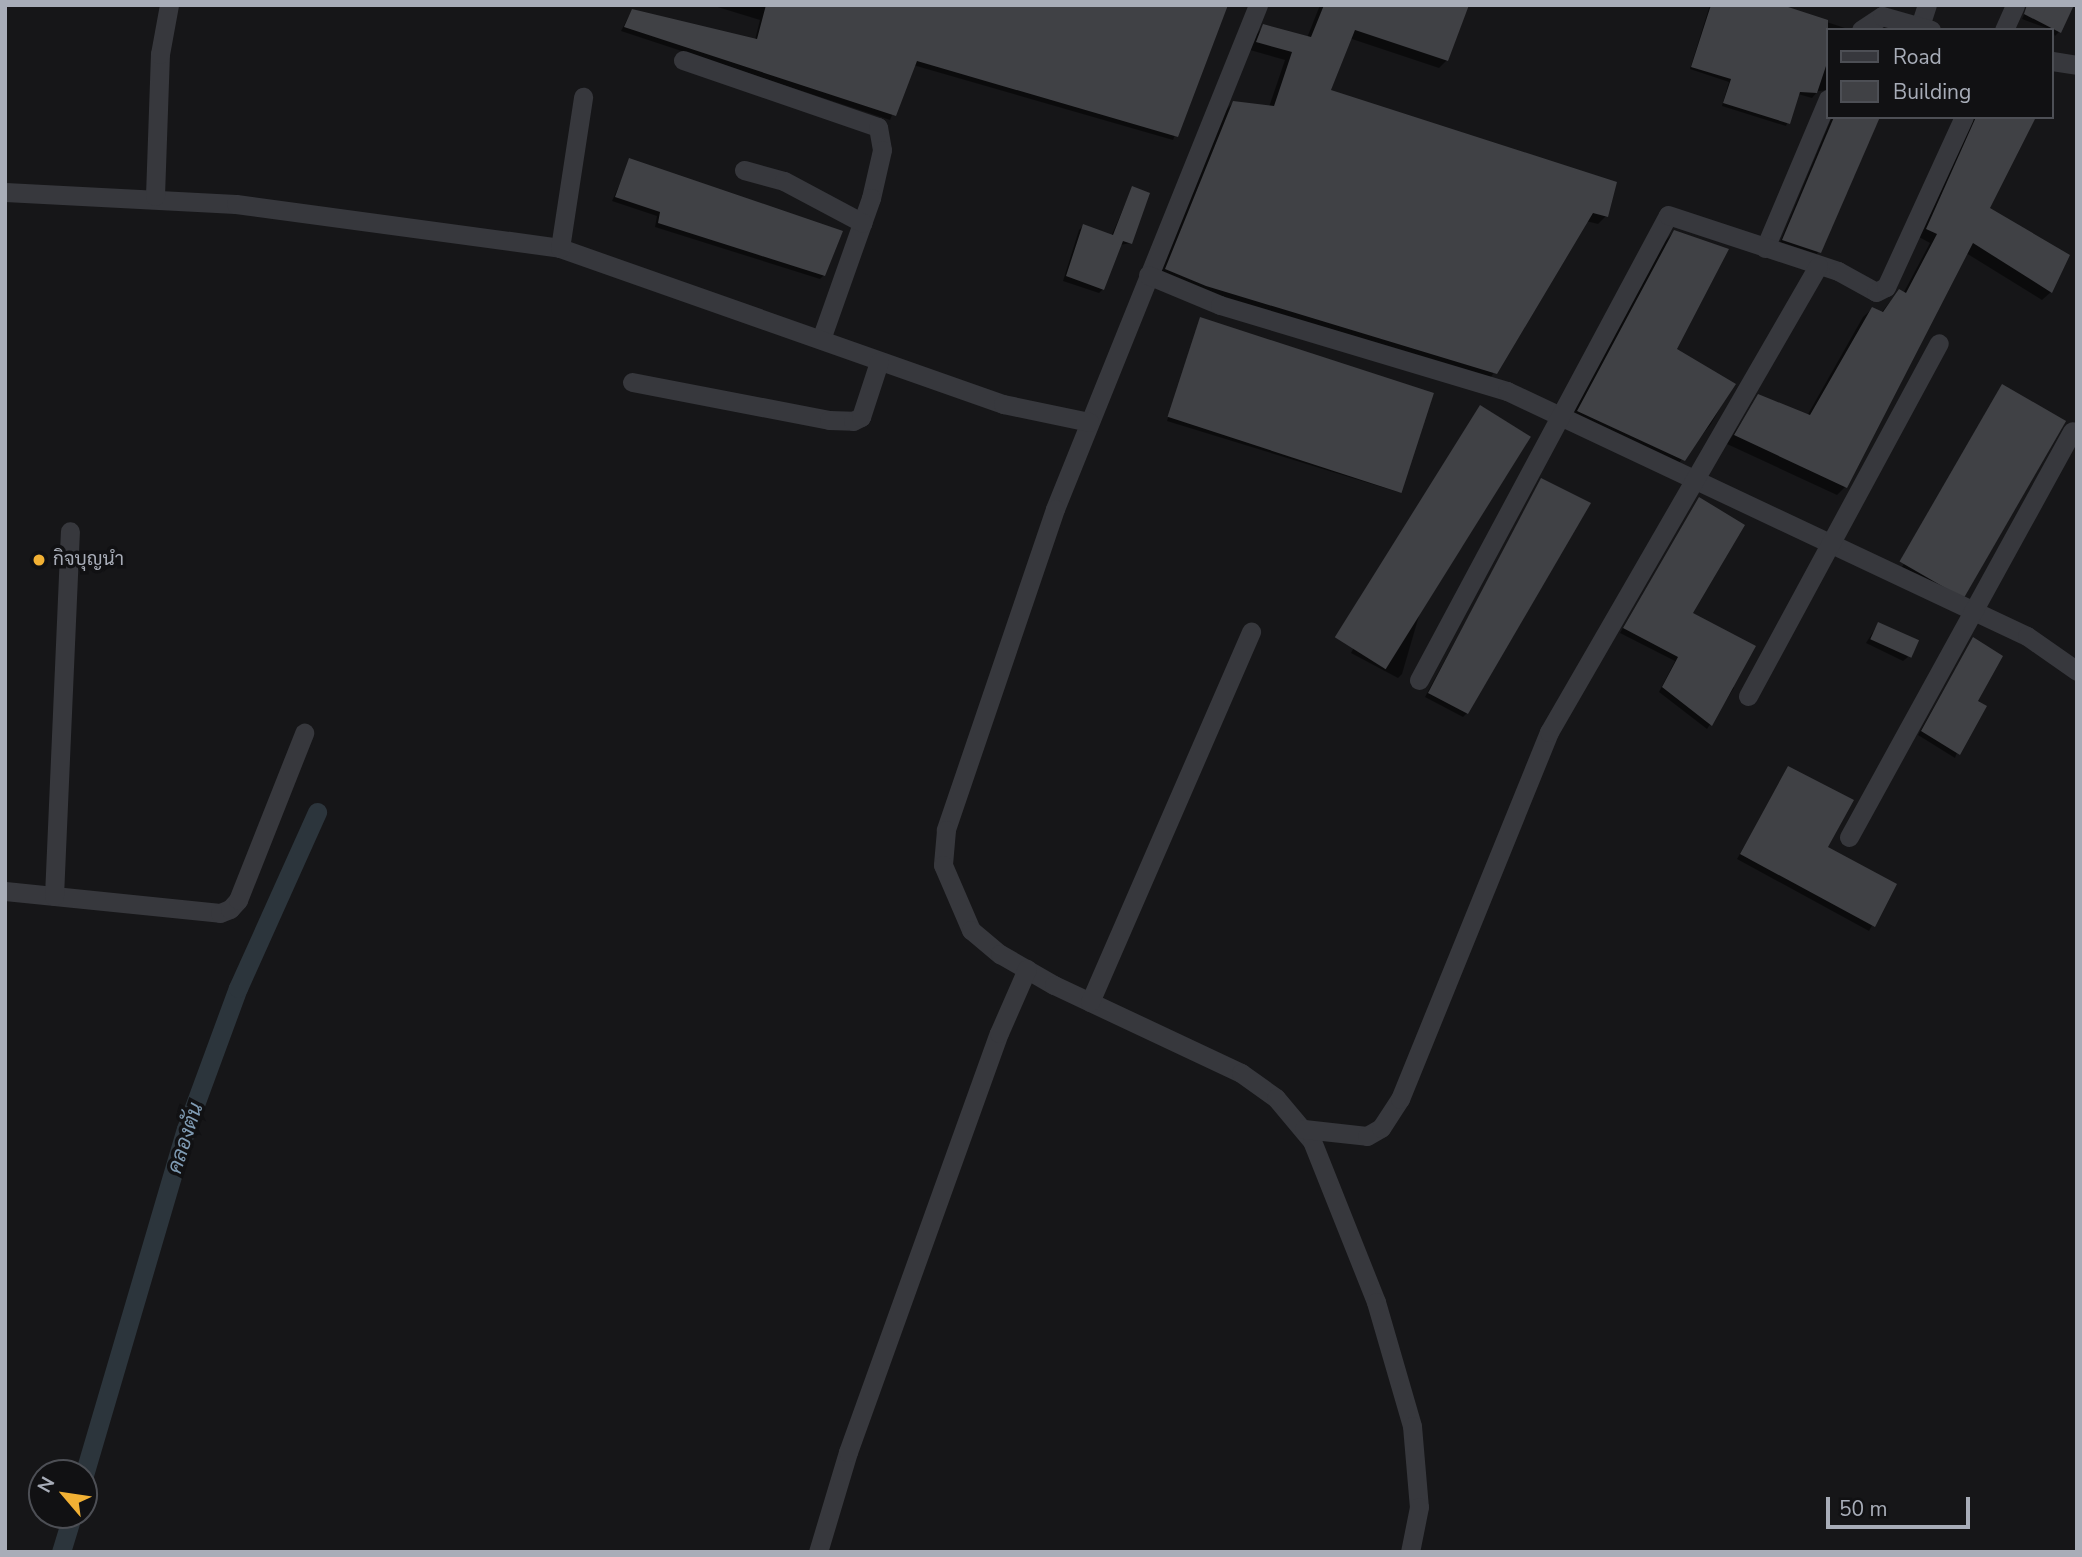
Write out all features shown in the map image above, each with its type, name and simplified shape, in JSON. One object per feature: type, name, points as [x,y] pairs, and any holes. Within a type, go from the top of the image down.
[{"type":"street","points":[[155,196],[160,54],[169,5]]},
{"type":"street","points":[[1258,5],[1089,422],[1023,598],[946,830],[943,865],[971,930],[1027,969],[1090,1002],[1241,1073],[1276,1098],[1304,1129],[1376,1303],[1412,1426],[1419,1507],[1410,1552]]},
{"type":"street","points":[[1864,28],[1882,16],[1926,28],[1927,5]]},
{"type":"street","points":[[2005,28],[2015,5]]},
{"type":"street","points":[[683,60],[878,127],[882,150],[863,223],[821,339]]},
{"type":"street","points":[[2054,61],[2077,65]]},
{"type":"street","points":[[558,248],[583,97]]},
{"type":"street","points":[[1765,248],[1826,104]]},
{"type":"street","points":[[1419,680],[1558,414],[1668,215],[1838,271],[1875,292],[1886,287],[1963,119]]},
{"type":"street","points":[[744,170],[784,181],[863,223]]},
{"type":"street","points":[[5,192],[155,196],[558,248],[1003,404],[1089,422]]},
{"type":"street","points":[[1304,1129],[1367,1136],[1381,1128],[1400,1099],[1549,733],[1818,266]]},
{"type":"street","points":[[1148,275],[1220,305],[1475,379],[1558,414],[2027,635],[2077,671]]},
{"type":"street","points":[[1748,696],[1939,343]]},
{"type":"street","points":[[632,382],[829,421],[853,421],[860,416],[879,362]]},
{"type":"street","points":[[1849,837],[2072,431]]},
{"type":"street","points":[[54,896],[70,531]]},
{"type":"street","points":[[1090,1002],[1251,632]]},
{"type":"street","points":[[5,891],[220,914],[230,909],[238,900],[304,733]]},
{"type":"street","points":[[818,1552],[852,1440],[999,1033],[1027,969]]},
{"type":"building","points":[[766,5],[1228,5],[1178,137],[917,61],[896,116],[624,27],[632,9],[757,39]]},
{"type":"building","points":[[1324,5],[1469,5],[1448,61],[1355,30],[1331,90],[1617,182],[1608,217],[1593,213],[1497,374],[1206,286],[1165,269],[1233,101],[1274,106],[1292,52],[1256,42],[1263,24],[1311,37]]},
{"type":"building","points":[[1711,5],[1782,5],[1828,20],[1826,66],[1817,93],[1800,92],[1790,124],[1723,103],[1731,79],[1691,67]]},
{"type":"building","points":[[2027,5],[2074,5],[2061,33],[2024,14]]},
{"type":"building","points":[[1833,119],[1879,119],[1821,253],[1782,240]]},
{"type":"building","points":[[1975,119],[2035,119],[1990,208],[2070,255],[2052,293],[1973,243],[1847,488],[1734,435],[1758,394],[1810,415],[1872,307],[1883,312],[1899,289],[1906,293],[1937,234],[1926,229]]},
{"type":"building","points":[[629,158],[843,231],[825,276],[658,223],[660,212],[615,197]]},
{"type":"building","points":[[1132,186],[1150,193],[1132,244],[1123,241],[1104,290],[1066,276],[1083,224],[1113,235]]},
{"type":"building","points":[[1674,230],[1729,249],[1677,349],[1736,384],[1685,461],[1577,411]]},
{"type":"building","points":[[1200,317],[1434,393],[1402,493],[1168,417]]},
{"type":"building","points":[[2002,384],[2066,421],[1964,599],[1900,562]]},
{"type":"building","points":[[1480,405],[1531,437],[1386,669],[1335,637]]},
{"type":"building","points":[[1541,478],[1591,503],[1468,714],[1428,693]]},
{"type":"building","points":[[1699,497],[1745,525],[1693,613],[1756,646],[1712,726],[1662,687],[1678,657],[1623,628]]},
{"type":"building","points":[[1878,622],[1919,640],[1911,658],[1870,639]]},
{"type":"building","points":[[1973,637],[2003,656],[1978,701],[1987,706],[1960,755],[1921,731]]},
{"type":"building","points":[[1788,766],[1854,800],[1828,847],[1897,884],[1875,927],[1740,854]]},
{"type":"waterway","name":"คลองตัน","points":[[89,1459],[186,1129],[238,988],[317,812]]},
{"type":"waterway","name":"คลองตัน","points":[[61,1552],[68,1529]]},
{"type":"place","name":"กิจบุญนำ","points":[[39,560]]}]
